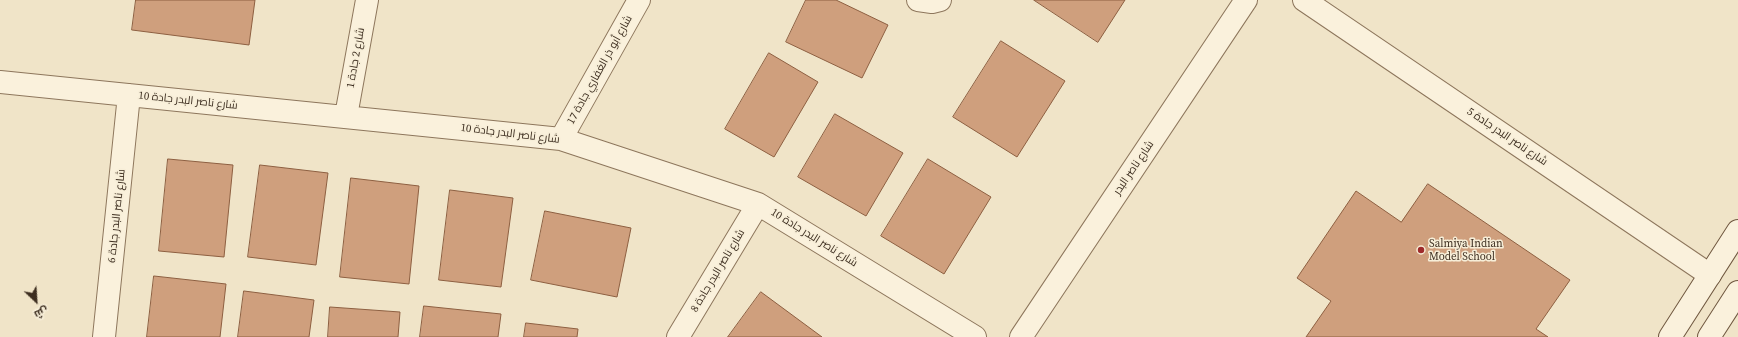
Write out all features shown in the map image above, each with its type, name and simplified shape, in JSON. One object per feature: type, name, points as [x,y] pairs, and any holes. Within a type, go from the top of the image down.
[{"type":"street","name":"شارع 2 جادة 1","points":[[346,116],[367,0]]},
{"type":"street","name":"شارع أبو ذر الغفاري جادة 17","points":[[561,139],[639,0]]},
{"type":"street","points":[[918,0],[932,2],[940,0]]},
{"type":"street","name":"شارع ناصر البدر","points":[[1021,337],[1246,0]]},
{"type":"street","name":"شارع ناصر البدر جادة 5","points":[[1304,0],[1710,275]]},
{"type":"street","name":"شارع ناصر البدر جادة 10","points":[[0,82],[561,139],[758,204],[975,337]]},
{"type":"street","name":"شارع ناصر البدر جادة 6","points":[[104,337],[129,95]]},
{"type":"street","name":"شارع ناصر البدر جادة 8","points":[[678,337],[758,204]]},
{"type":"street","points":[[1670,337],[1738,231]]},
{"type":"street","points":[[1709,337],[1738,292]]},
{"type":"building","points":[[136,0],[255,0],[249,45],[132,30]]},
{"type":"building","points":[[806,0],[836,0],[888,25],[862,78],[786,42]]},
{"type":"building","points":[[1034,0],[1125,0],[1098,42]]},
{"type":"building","points":[[1001,41],[1065,81],[1017,157],[953,117]]},
{"type":"building","points":[[769,53],[818,82],[774,157],[725,129]]},
{"type":"building","points":[[835,114],[903,153],[866,216],[798,177]]},
{"type":"building","points":[[168,159],[233,165],[224,257],[159,251]]},
{"type":"building","points":[[928,159],[991,197],[944,274],[881,236]]},
{"type":"building","points":[[260,165],[328,173],[316,265],[248,257]]},
{"type":"building","points":[[351,178],[419,186],[409,284],[340,277]]},
{"type":"building","name":"Salmiya Indian Model School","points":[[1428,184],[1570,280],[1536,329],[1548,337],[1306,337],[1331,301],[1297,278],[1356,191],[1401,222]]},
{"type":"building","points":[[450,190],[513,198],[501,287],[439,280]]},
{"type":"building","points":[[545,211],[631,228],[617,297],[531,280]]},
{"type":"building","points":[[154,276],[226,284],[220,337],[147,337]]},
{"type":"building","points":[[244,291],[314,300],[309,337],[238,337]]},
{"type":"building","points":[[761,292],[822,337],[728,337]]},
{"type":"building","points":[[424,306],[501,314],[498,337],[420,337]]},
{"type":"building","points":[[330,307],[400,312],[398,337],[328,337]]},
{"type":"building","points":[[526,323],[578,329],[577,337],[524,337]]},
{"type":"place","name":"Salmiya Indian Model School","points":[[1421,250]]}]
